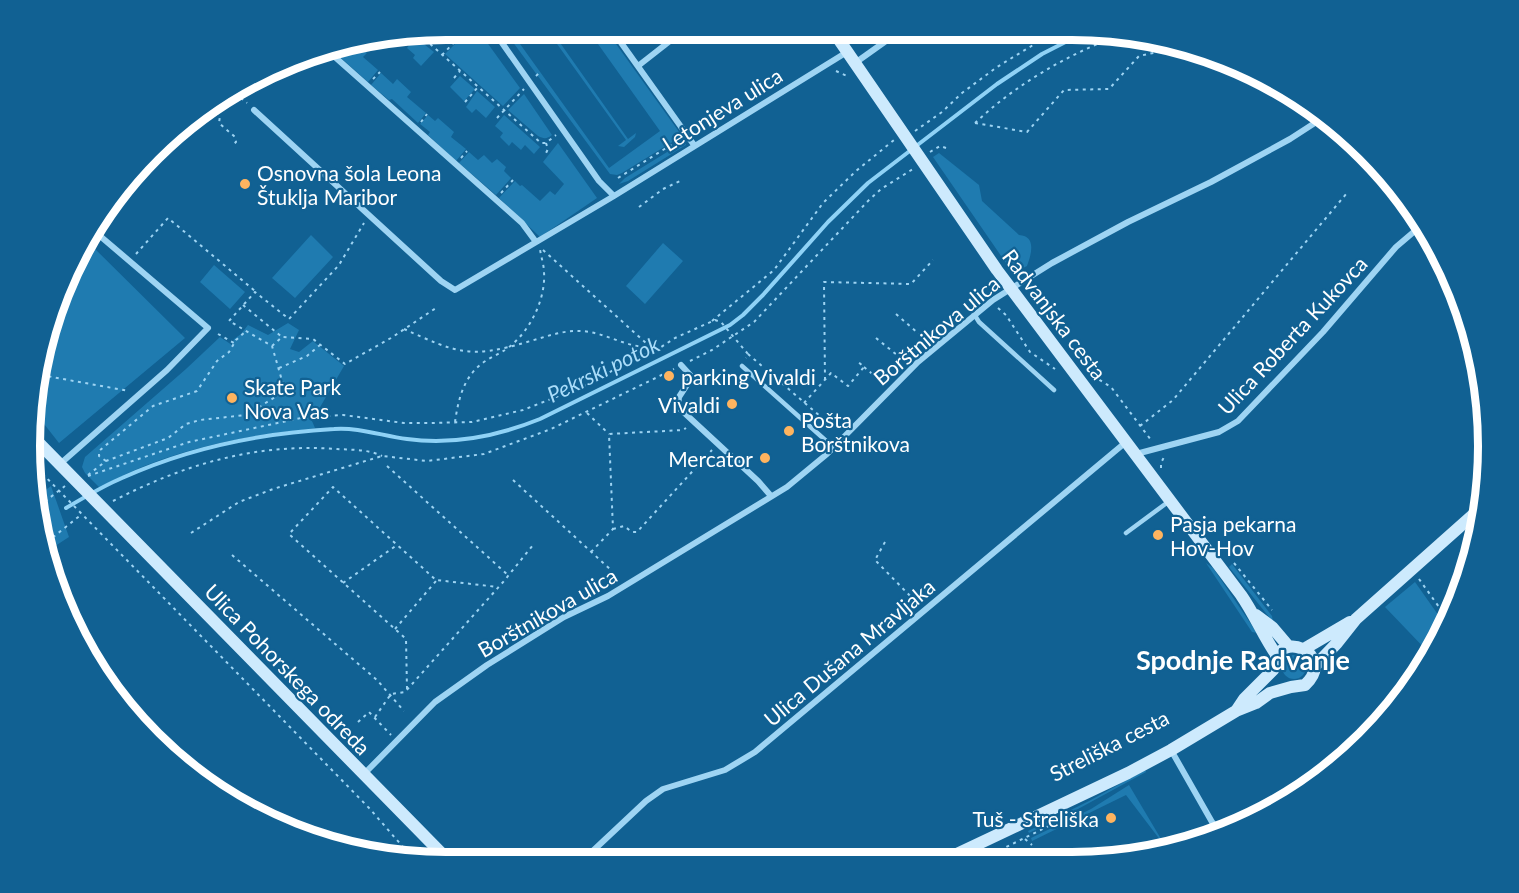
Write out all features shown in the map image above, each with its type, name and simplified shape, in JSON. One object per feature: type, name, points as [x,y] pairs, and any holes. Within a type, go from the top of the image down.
[{"type":"street","points":[[500,40],[599,181],[614,196]]},
{"type":"street","points":[[619,40],[694,145]]},
{"type":"street","points":[[638,66],[671,40]]},
{"type":"street","name":"Radvanjska cesta","points":[[839,40],[904,137],[923,155],[1010,288],[1255,615],[1264,636],[1277,656]]},
{"type":"street","points":[[855,63],[887,40]]},
{"type":"street","name":"Letonjeva ulica","points":[[368,215],[455,291],[614,196],[847,51]]},
{"type":"street","points":[[334,56],[495,199],[522,224],[536,242]]},
{"type":"street","points":[[254,110],[368,215]]},
{"type":"street","name":"Borštnikova ulica","points":[[364,774],[435,702],[487,665],[564,617],[608,596],[805,473],[918,362],[974,314],[1010,288],[1128,222],[1211,182],[1317,122]]},
{"type":"street","name":"Ulica Roberta Kukovca","points":[[1136,454],[1219,432],[1238,421],[1323,332],[1396,247],[1416,230]]},
{"type":"street","points":[[40,444],[59,464],[167,370],[208,328],[100,236]]},
{"type":"street","points":[[681,365],[692,377],[679,397],[678,407],[758,481],[771,496]]},
{"type":"street","name":"Ulica Dušana Mravljaka","points":[[592,852],[646,801],[663,789],[725,770],[755,752],[1126,442]]},
{"type":"street","name":"Ulica Pohorskega odreda","points":[[59,464],[80,485],[104,503],[440,852]]},
{"type":"street","name":"Streliška cesta","points":[[962,852],[1172,750],[1270,693],[1305,685],[1311,680],[1314,666],[1337,643],[1356,619],[1473,515]]},
{"type":"street","name":"Radvanjska cesta","points":[[1255,615],[1272,627],[1289,647]]},
{"type":"street","name":"Streliška cesta","points":[[1304,649],[1356,619]]},
{"type":"street","points":[[1277,656],[1284,648],[1304,649],[1309,653],[1314,666]]},
{"type":"street","name":"Streliška cesta","points":[[1236,711],[1244,699],[1273,670],[1277,656]]},
{"type":"street","points":[[1273,670],[1276,678],[1291,687]]},
{"type":"street","points":[[1172,750],[1216,826]]},
{"type":"lane","points":[[974,314],[979,322],[1054,390]]},
{"type":"lane","points":[[742,366],[834,447]]},
{"type":"lane","points":[[1126,533],[1170,500]]},
{"type":"path","points":[[448,40],[453,44]]},
{"type":"path","points":[[442,55],[457,40]]},
{"type":"path","points":[[255,292],[229,321],[272,346],[285,391],[246,415],[200,420],[186,424],[168,438],[106,461],[85,477],[189,442],[301,418],[329,415],[404,423],[472,422],[523,410],[584,386],[711,321],[774,270],[823,203],[856,171],[942,112],[962,93],[1006,60],[1040,40]]},
{"type":"path","points":[[427,41],[504,110],[546,144],[548,149],[546,153]]},
{"type":"path","points":[[1106,42],[1056,65],[1030,81],[975,123],[1027,132],[1064,90],[1109,89],[1139,56],[1164,51]]},
{"type":"path","points":[[454,78],[460,71]]},
{"type":"path","points":[[536,76],[540,72]]},
{"type":"path","points":[[465,102],[478,87]]},
{"type":"path","points":[[497,118],[524,89]]},
{"type":"path","points":[[240,97],[254,110]]},
{"type":"path","points":[[217,112],[220,116],[219,123],[235,137],[236,142],[233,145]]},
{"type":"path","points":[[546,144],[556,135]]},
{"type":"path","points":[[618,178],[683,138]]},
{"type":"path","points":[[923,155],[940,146],[949,149]]},
{"type":"path","points":[[104,503],[181,470],[257,450],[329,448],[428,461],[484,454],[528,439],[681,365],[733,337],[754,322],[774,302],[868,201],[881,189],[913,169]]},
{"type":"path","points":[[495,199],[513,180]]},
{"type":"path","points":[[639,207],[663,189],[680,181]]},
{"type":"path","points":[[1140,426],[1173,400],[1347,193]]},
{"type":"path","points":[[130,261],[168,218],[290,319],[339,265],[368,215]]},
{"type":"path","points":[[455,422],[458,402],[465,383],[479,365],[508,348],[522,336],[538,306],[544,273],[539,246],[648,347]]},
{"type":"path","points":[[825,380],[824,282],[911,284],[933,260]]},
{"type":"path","points":[[243,305],[282,336],[313,339],[345,364],[436,308]]},
{"type":"path","points":[[999,308],[1030,352],[1059,372]]},
{"type":"path","points":[[896,314],[919,334]]},
{"type":"path","points":[[711,321],[721,322],[748,354],[828,423]]},
{"type":"path","points":[[404,329],[450,349],[468,353],[508,348],[565,332],[580,331],[658,349]]},
{"type":"path","points":[[106,461],[99,456],[99,451],[153,405],[197,392],[217,361],[229,352],[246,331]]},
{"type":"path","points":[[218,334],[234,343]]},
{"type":"path","points":[[272,346],[282,336]]},
{"type":"path","points":[[876,338],[897,355]]},
{"type":"path","points":[[278,368],[307,356],[320,345]]},
{"type":"path","points":[[742,366],[748,354]]},
{"type":"path","points":[[857,361],[876,377]]},
{"type":"path","points":[[804,403],[831,373],[848,386],[864,367]]},
{"type":"path","points":[[47,376],[132,391]]},
{"type":"path","points":[[586,412],[609,434],[613,529]]},
{"type":"path","points":[[609,434],[683,430],[693,421]]},
{"type":"path","points":[[97,442],[107,444]]},
{"type":"path","points":[[591,552],[613,529],[624,526],[632,532],[637,532],[718,444]]},
{"type":"path","points":[[191,533],[239,502],[273,489],[382,456]]},
{"type":"path","points":[[387,466],[508,575]]},
{"type":"path","points":[[41,472],[370,809],[407,850]]},
{"type":"path","points":[[513,480],[612,572]]},
{"type":"path","points":[[407,689],[406,639],[289,534],[333,488],[436,580],[498,587]]},
{"type":"path","points":[[44,500],[47,501],[60,490]]},
{"type":"path","points":[[51,539],[82,514]]},
{"type":"path","points":[[885,542],[875,560],[924,610]]},
{"type":"path","points":[[343,583],[398,545]]},
{"type":"path","points":[[375,717],[391,694],[405,692],[533,545]]},
{"type":"path","points":[[232,555],[377,680],[404,711]]},
{"type":"path","points":[[1412,570],[1443,613]]},
{"type":"path","points":[[395,629],[436,580]]},
{"type":"path","points":[[358,722],[369,712],[391,735]]},
{"type":"path","points":[[1024,838],[1032,845]]},
{"type":"path","points":[[997,852],[1014,844]]},
{"type":"shaded area","points":[[459,40],[485,40],[520,88],[503,106],[445,54]]},
{"type":"shaded area","points":[[511,40],[517,40],[609,168],[660,131],[595,40],[613,40],[682,136],[622,173],[610,174]]},
{"type":"shaded area","points":[[554,40],[558,40],[628,139],[636,133],[635,137],[624,147],[618,146],[626,140]]},
{"type":"shaded area","points":[[420,41],[434,52],[421,66],[413,58],[415,55],[407,48],[411,42]]},
{"type":"shaded area","points":[[363,49],[367,53],[363,57],[378,70],[368,82],[338,55]]},
{"type":"shaded area","points":[[381,73],[393,84],[397,79],[411,92],[407,97],[426,113],[418,123],[392,99],[389,100],[371,85]]},
{"type":"shaded area","points":[[460,76],[475,89],[464,101],[450,87]]},
{"type":"shaded area","points":[[477,91],[495,107],[486,118],[476,109],[472,113],[466,107]]},
{"type":"shaded area","points":[[524,94],[552,135],[545,138],[538,136],[508,110]]},
{"type":"shaded area","points":[[428,115],[435,121],[438,118],[454,132],[451,137],[466,149],[456,161],[428,135],[430,132],[420,124]]},
{"type":"shaded area","points":[[504,115],[540,147],[534,154],[525,145],[521,150],[512,142],[509,146],[500,137],[503,133],[495,126]]},
{"type":"shaded area","points":[[685,141],[686,145],[628,181],[619,184],[625,178]]},
{"type":"shaded area","points":[[558,143],[597,198],[540,237],[499,198],[515,181],[540,201],[550,191],[555,195],[564,184],[543,162]]},
{"type":"shaded area","points":[[469,152],[478,160],[484,155],[492,163],[497,159],[506,167],[504,171],[511,178],[496,195],[459,163]]},
{"type":"shaded area","points":[[939,153],[979,185],[982,201],[1019,235],[1028,239],[1031,247],[1027,266],[1019,270],[1008,266],[933,157]]},
{"type":"shaded area","points":[[311,235],[333,257],[295,298],[272,278]]},
{"type":"shaded area","points":[[663,243],[683,261],[645,304],[626,286]]},
{"type":"shaded area","points":[[93,247],[185,338],[59,443],[41,420],[48,367],[71,291]]},
{"type":"shaded area","points":[[214,265],[245,292],[230,309],[200,282]]},
{"type":"shaded area","name":"Skate Park Nova Vas","points":[[288,323],[299,330],[290,349],[299,352],[313,341],[344,366],[312,421],[315,428],[248,437],[182,453],[139,468],[100,488],[85,473],[82,467],[85,457],[220,337],[232,345],[234,339],[248,325],[268,335]]},
{"type":"shaded area","points":[[51,486],[69,537],[53,547],[48,526],[43,492]]},
{"type":"shaded area","points":[[1206,563],[1213,568],[1257,633],[1252,632]]},
{"type":"shaded area","points":[[1232,564],[1272,616],[1273,622],[1229,567]]},
{"type":"shaded area","points":[[1415,582],[1441,618],[1425,649],[1385,607]]},
{"type":"shaded area","points":[[1294,655],[1299,656],[1305,662],[1305,672],[1299,678],[1294,679],[1289,678],[1283,672],[1282,667],[1283,662],[1289,656]]},
{"type":"shaded area","points":[[1145,770],[1146,772],[1078,809],[1029,833],[1028,831]]},
{"type":"shaded area","points":[[1129,785],[1163,842],[1126,795],[1032,841],[1031,838],[1091,809]]},
{"type":"waterway","name":"Pekrski potok","points":[[66,508],[147,467],[199,450],[253,438],[343,429],[424,441],[458,440],[508,430],[540,419],[730,325],[763,295],[828,222],[868,183],[997,84],[1042,54],[1069,40]]},
{"type":"place","name":"Osnovna šola Leona Štuklja Maribor","points":[[245,184]]},
{"type":"place","name":"parking Vivaldi","points":[[669,376]]},
{"type":"place","name":"Skate Park Nova Vas","points":[[232,398]]},
{"type":"place","name":"Vivaldi","points":[[732,404]]},
{"type":"place","name":"Pošta Borštnikova","points":[[789,431]]},
{"type":"place","name":"Mercator","points":[[765,458]]},
{"type":"place","name":"Pasja pekarna Hov-Hov","points":[[1158,535]]},
{"type":"place","name":"Tuš - Streliška","points":[[1111,818]]},
{"type":"district","name":"Spodnje Radvanje","points":[[1243,659]]}]
